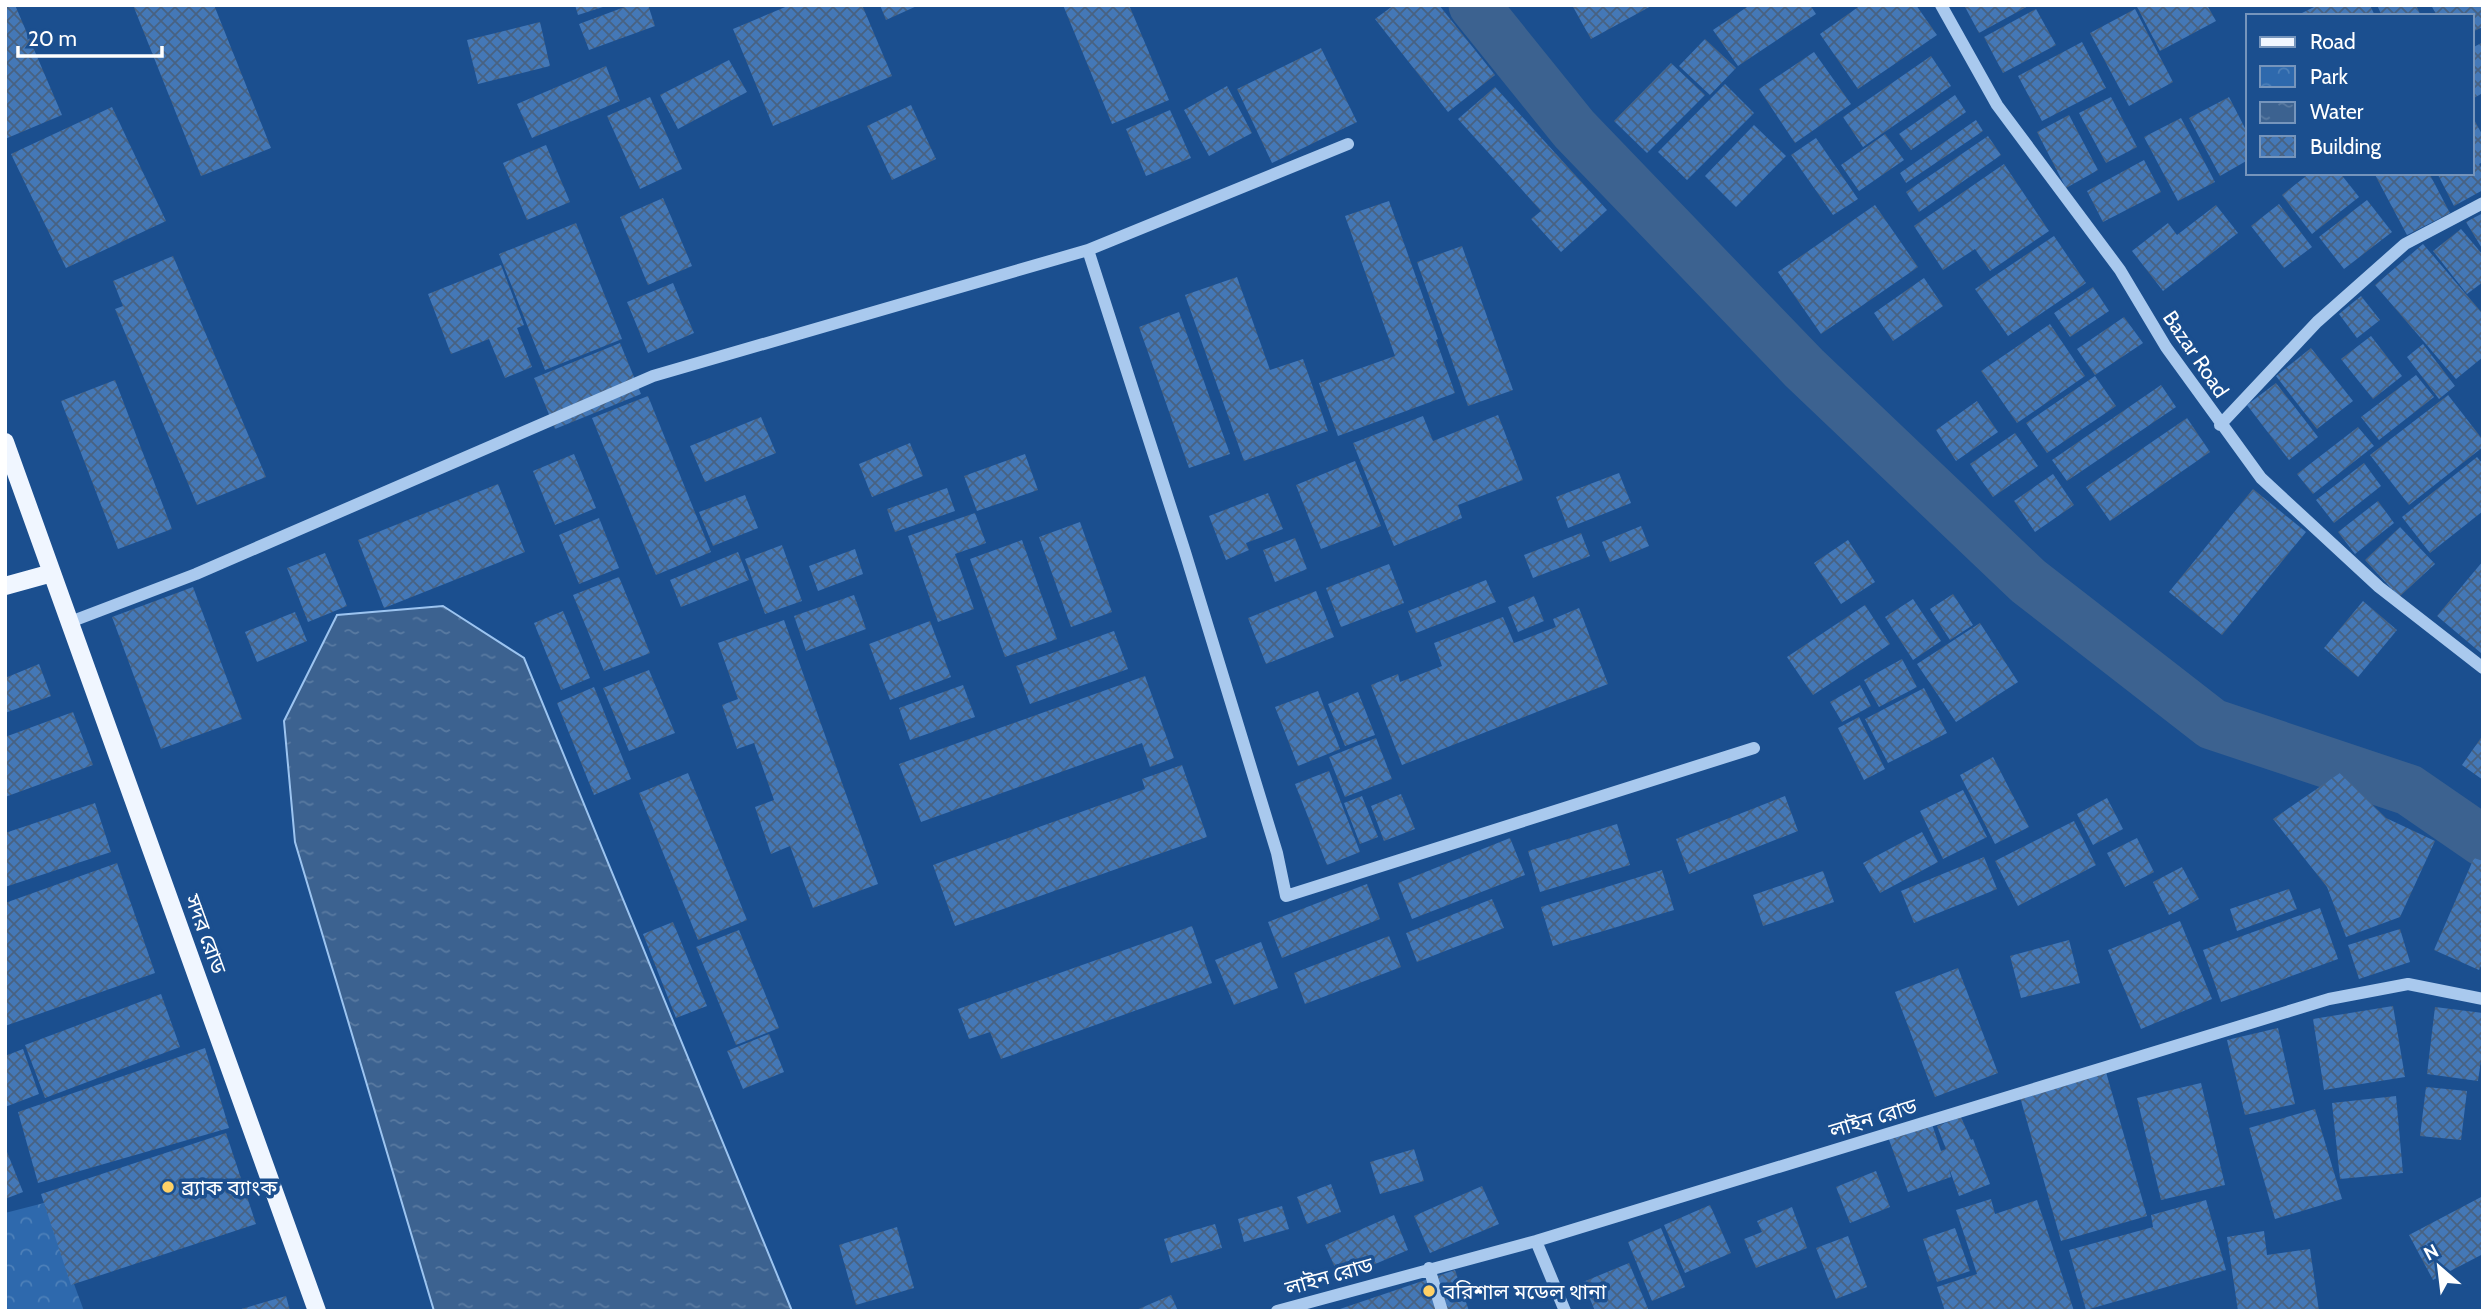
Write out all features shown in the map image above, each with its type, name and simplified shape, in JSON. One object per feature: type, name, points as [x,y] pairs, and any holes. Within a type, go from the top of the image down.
[{"type":"main road","name":"সদর রোড","points":[[5,442],[317,1311]]},
{"type":"main road","points":[[5,586],[52,573]]},
{"type":"street","name":"Bazar Road","points":[[1941,5],[1997,105],[2120,270],[2166,347],[2261,478],[2379,587],[2483,668]]},
{"type":"street","points":[[70,622],[196,574],[653,376],[1087,250],[1348,144]]},
{"type":"street","points":[[2220,425],[2317,323],[2405,244],[2483,203]]},
{"type":"street","points":[[1087,250],[1185,552],[1273,840],[1286,896],[1754,748]]},
{"type":"street","name":"লাইন রোড","points":[[1277,1311],[1536,1241],[2329,999],[2408,984],[2483,999]]},
{"type":"street","points":[[1536,1241],[1565,1311]]},
{"type":"street","points":[[1429,1268],[1442,1311]]},
{"type":"green space","points":[[44,1203],[84,1311],[5,1311],[5,1213]]},
{"type":"water","points":[[443,606],[524,658],[792,1311],[434,1311],[295,842],[284,721],[337,615]]},
{"type":"building","points":[[5,5],[15,5],[62,115],[5,139]]},
{"type":"building","points":[[133,5],[214,5],[271,148],[201,176]]},
{"type":"building","points":[[575,5],[606,5],[606,6],[578,15]]},
{"type":"building","points":[[630,5],[648,5],[655,26],[589,50],[579,24]]},
{"type":"building","points":[[790,5],[862,5],[892,76],[773,126],[733,29]]},
{"type":"building","points":[[880,5],[919,5],[886,20]]},
{"type":"building","points":[[1063,5],[1129,5],[1169,100],[1112,124]]},
{"type":"building","points":[[1394,5],[1439,5],[1495,75],[1448,112],[1375,19]]},
{"type":"building","points":[[1572,5],[1653,5],[1591,39]]},
{"type":"building","points":[[1750,5],[1810,5],[1816,14],[1738,66],[1713,30]]},
{"type":"building","points":[[1861,5],[1916,5],[1937,35],[1858,89],[1820,34]]},
{"type":"building","points":[[1964,5],[2030,5],[1979,33]]},
{"type":"building","points":[[2136,5],[2207,5],[2216,21],[2160,51]]},
{"type":"building","points":[[2318,5],[2370,5],[2374,14],[2300,14]]},
{"type":"building","points":[[2377,5],[2416,5],[2420,14],[2381,14]]},
{"type":"building","points":[[2431,5],[2483,5],[2483,27],[2474,31],[2474,14],[2436,14]]},
{"type":"building","points":[[2036,9],[2056,45],[2003,73],[1984,37]]},
{"type":"building","points":[[2135,9],[2173,82],[2129,106],[2090,33]]},
{"type":"building","points":[[540,22],[550,66],[478,84],[467,40]]},
{"type":"building","points":[[1705,39],[1736,68],[1710,95],[1679,66]]},
{"type":"building","points":[[2082,42],[2106,88],[2042,121],[2018,76]]},
{"type":"building","points":[[2483,42],[2483,93],[2474,98],[2474,47]]},
{"type":"building","points":[[1321,48],[1357,122],[1272,163],[1237,89]]},
{"type":"building","points":[[1814,52],[1851,104],[1795,143],[1759,89]]},
{"type":"building","points":[[1931,56],[1951,86],[1863,147],[1843,117]]},
{"type":"building","points":[[729,60],[747,92],[678,129],[660,95]]},
{"type":"building","points":[[1671,63],[1705,95],[1647,153],[1614,121]]},
{"type":"building","points":[[606,66],[620,101],[532,138],[517,104]]},
{"type":"building","points":[[1725,84],[1754,113],[1687,180],[1658,152]]},
{"type":"building","points":[[1227,86],[1252,133],[1209,156],[1184,110]]},
{"type":"building","points":[[1495,87],[1607,210],[1561,252],[1531,219],[1541,211],[1458,119]]},
{"type":"building","points":[[1955,95],[1966,112],[1911,150],[1899,134]]},
{"type":"building","points":[[650,97],[682,169],[640,189],[607,116]]},
{"type":"building","points":[[2111,97],[2137,147],[2106,163],[2079,113]]},
{"type":"building","points":[[2229,97],[2246,130],[2246,161],[2220,176],[2189,118]]},
{"type":"building","points":[[911,105],[936,159],[892,180],[867,126]]},
{"type":"building","points":[[112,107],[166,221],[66,268],[11,154]]},
{"type":"building","points":[[1170,110],[1191,158],[1146,176],[1126,129]]},
{"type":"building","points":[[2069,115],[2098,170],[2066,188],[2037,132]]},
{"type":"building","points":[[2181,118],[2215,182],[2178,201],[2144,137]]},
{"type":"building","points":[[1976,120],[1983,131],[1906,183],[1900,173]]},
{"type":"building","points":[[2474,120],[2483,136],[2483,162],[2479,164],[2483,170],[2483,190],[2454,206],[2438,175],[2474,175]]},
{"type":"building","points":[[1754,125],[1786,156],[1736,207],[1705,176]]},
{"type":"building","points":[[1885,134],[1904,160],[1859,191],[1841,165]]},
{"type":"building","points":[[1988,136],[2001,155],[1919,212],[1906,192]]},
{"type":"building","points":[[1816,138],[1858,199],[1833,215],[1791,155]]},
{"type":"building","points":[[546,145],[570,202],[527,220],[503,163]]},
{"type":"building","points":[[2144,160],[2161,192],[2103,222],[2087,191]]},
{"type":"building","points":[[2004,164],[2049,231],[1990,271],[1975,249],[1943,270],[1914,226]]},
{"type":"building","points":[[2307,175],[2342,175],[2359,197],[2312,234],[2282,195]]},
{"type":"building","points":[[2375,175],[2430,175],[2450,213],[2407,235]]},
{"type":"building","points":[[663,198],[692,266],[648,285],[620,217]]},
{"type":"building","points":[[2367,200],[2392,232],[2344,269],[2319,237]]},
{"type":"building","points":[[1389,201],[1455,393],[1338,436],[1319,383],[1395,356],[1345,216]]},
{"type":"building","points":[[2279,204],[2312,247],[2284,268],[2251,226]]},
{"type":"building","points":[[1875,205],[1918,267],[1821,334],[1778,272]]},
{"type":"building","points":[[2216,205],[2238,233],[2163,291],[2132,251],[2168,223],[2177,235]]},
{"type":"building","points":[[2483,213],[2483,250],[2466,222]]},
{"type":"building","points":[[576,223],[622,339],[545,370],[499,254]]},
{"type":"building","points":[[2461,229],[2483,255],[2483,282],[2467,294],[2433,251]]},
{"type":"building","points":[[2054,236],[2086,283],[2008,336],[1975,289]]},
{"type":"building","points":[[2423,244],[2483,314],[2483,357],[2456,379],[2375,285]]},
{"type":"building","points":[[1462,246],[1513,390],[1468,406],[1417,262]]},
{"type":"building","points":[[173,256],[266,477],[197,505],[115,309],[123,306],[113,281]]},
{"type":"building","points":[[501,265],[524,325],[517,328],[532,367],[505,378],[489,339],[451,354],[428,294]]},
{"type":"building","points":[[1237,277],[1270,370],[1303,359],[1328,431],[1244,461],[1185,295]]},
{"type":"building","points":[[1924,278],[1943,306],[1893,341],[1874,313]]},
{"type":"building","points":[[673,283],[694,333],[648,353],[627,302]]},
{"type":"building","points":[[2093,287],[2109,311],[2070,337],[2054,313]]},
{"type":"building","points":[[2361,296],[2380,320],[2357,338],[2339,314]]},
{"type":"building","points":[[1179,312],[1230,454],[1189,468],[1139,327]]},
{"type":"building","points":[[2124,317],[2143,343],[2095,375],[2077,349]]},
{"type":"building","points":[[2050,324],[2085,376],[2017,423],[1981,371]]},
{"type":"building","points":[[2371,336],[2402,376],[2373,399],[2341,359]]},
{"type":"building","points":[[620,343],[641,394],[555,429],[534,378]]},
{"type":"building","points":[[2423,344],[2455,386],[2439,399],[2407,357]]},
{"type":"building","points":[[2311,348],[2353,401],[2317,429],[2276,376]]},
{"type":"building","points":[[2416,375],[2434,397],[2379,440],[2361,417]]},
{"type":"building","points":[[2095,376],[2116,406],[2047,453],[2026,423]]},
{"type":"building","points":[[115,380],[172,529],[118,549],[61,401]]},
{"type":"building","points":[[2276,383],[2318,437],[2289,460],[2247,405]]},
{"type":"building","points":[[2161,385],[2176,407],[2067,481],[2052,460]]},
{"type":"building","points":[[2448,395],[2483,440],[2483,447],[2409,505],[2370,455]]},
{"type":"building","points":[[648,396],[711,552],[656,575],[592,418]]},
{"type":"building","points":[[1977,401],[1998,432],[1956,461],[1936,430]]},
{"type":"building","points":[[1498,415],[1523,480],[1458,505],[1462,518],[1394,546],[1353,443],[1423,416],[1433,441]]},
{"type":"building","points":[[761,417],[776,453],[705,482],[690,446]]},
{"type":"building","points":[[2187,418],[2210,452],[2110,521],[2086,487]]},
{"type":"building","points":[[2358,427],[2374,446],[2313,494],[2297,474]]},
{"type":"building","points":[[2015,433],[2038,466],[1993,497],[1970,464]]},
{"type":"building","points":[[910,443],[923,476],[872,497],[859,464]]},
{"type":"building","points":[[574,454],[596,508],[555,525],[533,471]]},
{"type":"building","points":[[1025,454],[1038,490],[977,511],[964,476]]},
{"type":"building","points":[[2477,457],[2483,464],[2483,511],[2430,553],[2402,517]]},
{"type":"building","points":[[1355,461],[1381,526],[1321,549],[1296,485]]},
{"type":"building","points":[[2364,463],[2381,486],[2334,523],[2316,500]]},
{"type":"building","points":[[1619,473],[1631,503],[1568,528],[1556,497]]},
{"type":"building","points":[[2053,474],[2074,505],[2035,532],[2014,501]]},
{"type":"building","points":[[498,484],[525,552],[384,608],[358,540]]},
{"type":"building","points":[[947,488],[955,511],[895,532],[887,509]]},
{"type":"building","points":[[2253,489],[2306,532],[2222,635],[2169,592]]},
{"type":"building","points":[[1268,493],[1283,529],[1246,543],[1249,550],[1226,560],[1209,516]]},
{"type":"building","points":[[745,495],[758,528],[713,546],[699,512]]},
{"type":"building","points":[[2378,501],[2394,523],[2355,554],[2338,532]]},
{"type":"building","points":[[975,513],[986,543],[955,554],[974,609],[938,622],[908,536]]},
{"type":"building","points":[[599,518],[619,568],[579,584],[559,535]]},
{"type":"building","points":[[1080,522],[1112,612],[1071,627],[1039,537]]},
{"type":"building","points":[[1641,526],[1649,546],[1610,562],[1602,542]]},
{"type":"building","points":[[2400,527],[2435,564],[2399,597],[2365,560]]},
{"type":"building","points":[[1581,533],[1590,556],[1533,578],[1524,555]]},
{"type":"building","points":[[1295,538],[1307,569],[1275,582],[1263,550]]},
{"type":"building","points":[[1022,540],[1057,639],[1005,657],[970,559]]},
{"type":"building","points":[[1848,540],[1875,582],[1841,604],[1814,563]]},
{"type":"building","points":[[782,545],[802,601],[765,614],[745,559]]},
{"type":"building","points":[[855,549],[863,574],[818,591],[809,566]]},
{"type":"building","points":[[738,552],[749,580],[681,607],[670,580]]},
{"type":"building","points":[[325,553],[347,606],[308,622],[287,568]]},
{"type":"building","points":[[2483,561],[2483,651],[2481,653],[2437,616]]},
{"type":"building","points":[[1389,564],[1404,603],[1341,627],[1326,588]]},
{"type":"building","points":[[619,577],[650,653],[604,671],[573,595]]},
{"type":"building","points":[[1486,580],[1496,602],[1416,633],[1408,611]]},
{"type":"building","points":[[193,587],[242,719],[161,749],[112,617]]},
{"type":"building","points":[[1316,591],[1334,637],[1266,664],[1248,618]]},
{"type":"building","points":[[1953,594],[1973,625],[1950,640],[1930,609]]},
{"type":"building","points":[[854,595],[866,629],[806,651],[794,616]]},
{"type":"building","points":[[1534,596],[1544,621],[1518,632],[1508,607]]},
{"type":"building","points":[[1913,599],[1941,641],[1913,660],[1885,617]]},
{"type":"building","points":[[2363,601],[2397,630],[2358,677],[2324,648]]},
{"type":"building","points":[[1865,605],[1890,644],[1813,695],[1787,657]]},
{"type":"building","points":[[1579,608],[1608,684],[1402,765],[1371,685],[1398,674],[1400,682],[1442,666],[1434,643],[1503,617],[1514,643],[1556,627],[1553,619]]},
{"type":"building","points":[[563,611],[590,678],[561,690],[534,623]]},
{"type":"building","points":[[295,612],[307,641],[257,662],[245,632]]},
{"type":"building","points":[[784,620],[878,884],[813,908],[790,846],[771,854],[755,807],[774,800],[754,743],[737,749],[722,705],[738,699],[718,643]]},
{"type":"building","points":[[930,621],[951,677],[890,700],[869,644]]},
{"type":"building","points":[[1980,623],[2018,682],[1956,722],[1917,664]]},
{"type":"building","points":[[1114,631],[1128,669],[1030,704],[1016,666]]},
{"type":"building","points":[[1902,659],[1917,687],[1879,707],[1864,680]]},
{"type":"building","points":[[39,664],[51,696],[5,713],[5,678]]},
{"type":"building","points":[[649,670],[675,733],[629,751],[603,688]]},
{"type":"building","points":[[1145,676],[1174,758],[1150,767],[1142,743],[921,822],[899,764]]},
{"type":"building","points":[[963,685],[975,717],[910,740],[899,708]]},
{"type":"building","points":[[1860,685],[1871,706],[1842,722],[1830,702]]},
{"type":"building","points":[[594,687],[631,779],[594,795],[557,703]]},
{"type":"building","points":[[1924,688],[1947,733],[1888,763],[1865,719]]},
{"type":"building","points":[[1318,691],[1340,749],[1298,766],[1275,707]]},
{"type":"building","points":[[1358,692],[1375,735],[1345,746],[1328,704]]},
{"type":"building","points":[[73,712],[93,765],[5,797],[5,737]]},
{"type":"building","points":[[1859,717],[1885,769],[1864,780],[1838,728]]},
{"type":"building","points":[[2483,735],[2483,780],[2462,765]]},
{"type":"building","points":[[1376,738],[1392,779],[1345,797],[1329,757]]},
{"type":"building","points":[[1993,757],[2029,827],[1995,844],[1960,775]]},
{"type":"building","points":[[1182,765],[1207,837],[955,926],[933,865],[1145,789],[1142,779]]},
{"type":"building","points":[[1329,771],[1360,852],[1327,865],[1295,784]]},
{"type":"building","points":[[688,773],[747,920],[698,940],[639,793]]},
{"type":"building","points":[[2340,773],[2386,818],[2435,841],[2400,917],[2346,937],[2327,887],[2273,819]]},
{"type":"building","points":[[1963,790],[1987,837],[1943,859],[1920,811]]},
{"type":"building","points":[[1401,794],[1415,829],[1384,841],[1371,806]]},
{"type":"building","points":[[1362,796],[1378,837],[1360,844],[1344,803]]},
{"type":"building","points":[[1785,796],[1798,831],[1689,874],[1676,839]]},
{"type":"building","points":[[2107,798],[2123,829],[2093,845],[2077,814]]},
{"type":"building","points":[[95,803],[111,852],[5,887],[5,833]]},
{"type":"building","points":[[2074,821],[2096,865],[2018,906],[1995,861]]},
{"type":"building","points":[[1617,824],[1630,865],[1540,892],[1528,851]]},
{"type":"building","points":[[1922,832],[1938,862],[1880,893],[1863,863]]},
{"type":"building","points":[[1510,838],[1525,875],[1412,919],[1398,883]]},
{"type":"building","points":[[2137,838],[2154,872],[2125,887],[2107,853]]},
{"type":"building","points":[[1984,857],[1997,889],[1914,923],[1901,891]]},
{"type":"building","points":[[2474,858],[2483,861],[2483,962],[2479,970],[2434,950]]},
{"type":"building","points":[[117,863],[155,973],[5,1026],[5,903]]},
{"type":"building","points":[[2182,867],[2199,899],[2169,915],[2153,882]]},
{"type":"building","points":[[1662,870],[1674,910],[1553,946],[1541,907]]},
{"type":"building","points":[[1823,871],[1834,902],[1763,926],[1753,895]]},
{"type":"building","points":[[1367,884],[1380,919],[1282,958],[1268,922]]},
{"type":"building","points":[[2289,889],[2297,909],[2237,931],[2230,909]]},
{"type":"building","points":[[1492,899],[1504,928],[1417,962],[1406,933]]},
{"type":"building","points":[[2320,908],[2338,959],[2221,1002],[2203,950]]},
{"type":"building","points":[[2180,921],[2212,999],[2141,1029],[2108,950]]},
{"type":"building","points":[[673,922],[707,1006],[676,1018],[643,934]]},
{"type":"building","points":[[1192,926],[1212,983],[1001,1059],[990,1032],[969,1039],[958,1009]]},
{"type":"building","points":[[2400,929],[2410,962],[2359,979],[2348,945]]},
{"type":"building","points":[[739,930],[779,1028],[736,1045],[696,947]]},
{"type":"building","points":[[1389,936],[1401,967],[1305,1004],[1294,973]]},
{"type":"building","points":[[2069,940],[2080,983],[2021,998],[2010,956]]},
{"type":"building","points":[[1261,942],[1278,988],[1234,1005],[1215,960]]},
{"type":"building","points":[[1958,968],[1998,1073],[1935,1097],[1895,992]]},
{"type":"building","points":[[161,994],[180,1047],[45,1098],[25,1045]]},
{"type":"building","points":[[2393,1006],[2405,1077],[2324,1090],[2313,1019]]},
{"type":"building","points":[[2435,1007],[2483,1013],[2483,1046],[2478,1081],[2427,1074]]},
{"type":"building","points":[[2278,1028],[2295,1104],[2245,1115],[2227,1040]]},
{"type":"building","points":[[769,1034],[784,1072],[743,1089],[727,1051]]},
{"type":"building","points":[[205,1048],[229,1128],[38,1183],[18,1112]]},
{"type":"building","points":[[23,1049],[39,1094],[5,1107],[5,1056]]},
{"type":"building","points":[[2106,1072],[2147,1216],[2061,1241],[2020,1097]]},
{"type":"building","points":[[2201,1083],[2225,1185],[2161,1200],[2137,1098]]},
{"type":"building","points":[[2426,1087],[2467,1091],[2461,1140],[2420,1136]]},
{"type":"building","points":[[2396,1096],[2403,1173],[2340,1179],[2332,1103]]},
{"type":"building","points":[[2315,1109],[2342,1199],[2275,1219],[2249,1128]]},
{"type":"building","points":[[1961,1117],[1971,1140],[1973,1139],[1990,1184],[1959,1196],[1949,1168],[1951,1177],[1908,1192],[1888,1137],[1931,1121],[1941,1151],[1946,1149],[1937,1126]]},
{"type":"building","points":[[226,1133],[256,1224],[71,1285],[41,1194]]},
{"type":"building","points":[[5,1147],[23,1192],[5,1199]]},
{"type":"building","points":[[1414,1149],[1424,1181],[1380,1194],[1370,1162]]},
{"type":"building","points":[[1876,1171],[1890,1207],[1850,1223],[1836,1187]]},
{"type":"building","points":[[1331,1184],[1341,1212],[1307,1224],[1297,1197]]},
{"type":"building","points":[[1482,1186],[1499,1224],[1430,1253],[1414,1216]]},
{"type":"building","points":[[2483,1196],[2483,1254],[2433,1280],[2409,1235]]},
{"type":"building","points":[[1991,1199],[1995,1214],[2037,1200],[2074,1311],[1945,1311],[1937,1287],[1977,1274],[1956,1210]]},
{"type":"building","points":[[2206,1200],[2226,1270],[2086,1310],[2069,1250],[2153,1227],[2151,1215]]},
{"type":"building","points":[[1710,1205],[1731,1253],[1685,1273],[1664,1225]]},
{"type":"building","points":[[1282,1206],[1289,1229],[1244,1242],[1238,1219]]},
{"type":"building","points":[[1792,1207],[1807,1248],[1756,1268],[1744,1239],[1762,1232],[1757,1221]]},
{"type":"building","points":[[1394,1215],[1408,1250],[1340,1279],[1325,1245]]},
{"type":"building","points":[[1215,1224],[1222,1248],[1171,1263],[1164,1239]]},
{"type":"building","points":[[897,1227],[914,1288],[856,1305],[839,1245]]},
{"type":"building","points":[[1661,1228],[1685,1287],[1652,1301],[1628,1242]]},
{"type":"building","points":[[1955,1228],[1970,1271],[1937,1282],[1923,1239]]},
{"type":"building","points":[[2264,1231],[2267,1255],[2310,1249],[2319,1311],[2238,1311],[2227,1237]]},
{"type":"building","points":[[1848,1236],[1867,1287],[1836,1299],[1816,1248]]},
{"type":"building","points":[[1629,1263],[1649,1311],[1595,1311],[1583,1282]]},
{"type":"building","name":"বরিশাল মডেল থানা","points":[[1455,1270],[1469,1311],[1337,1311],[1337,1310]]},
{"type":"building","points":[[1171,1295],[1178,1311],[1134,1311]]},
{"type":"building","points":[[286,1296],[290,1311],[238,1311],[238,1310]]},
{"type":"waterway","points":[[1474,5],[1574,129],[1804,368],[2028,581],[2212,724],[2409,790],[2483,841]]},
{"type":"place","name":"ব্র্যাক ব্যাংক","points":[[168,1187]]},
{"type":"place","name":"বরিশাল মডেল থানা","points":[[1429,1291]]}]
